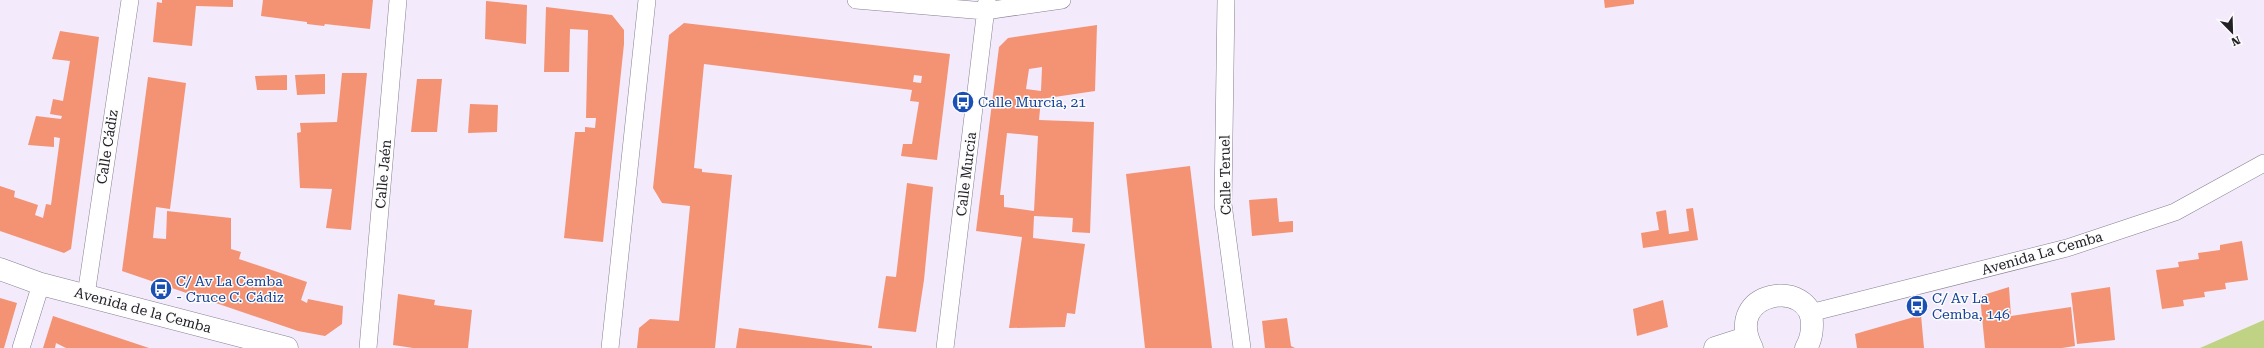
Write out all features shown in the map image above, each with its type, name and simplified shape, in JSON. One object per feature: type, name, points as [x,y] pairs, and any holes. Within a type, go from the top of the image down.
[{"type":"street","name":"Calle Cádiz","points":[[86,295],[130,0]]},
{"type":"street","name":"Calle Jaén","points":[[368,348],[398,0]]},
{"type":"street","points":[[610,348],[647,0]]},
{"type":"street","points":[[856,0],[986,5],[1062,0]]},
{"type":"street","name":"Calle Teruel","points":[[1226,0],[1223,204],[1242,348]]},
{"type":"street","name":"Calle Murcia","points":[[945,348],[986,5]]},
{"type":"street","name":"Avenida La Cemba","points":[[1810,313],[2067,248],[2176,212],[2264,163]]},
{"type":"street","name":"Avenida de la Cemba","points":[[0,269],[41,284],[287,348]]},
{"type":"street","points":[[21,348],[41,284]]},
{"type":"street","points":[[1715,348],[1749,343],[1745,324],[1750,310],[1760,300],[1775,294],[1791,296],[1802,303],[1810,313],[1812,320],[1812,337],[1806,348]]},
{"type":"green space","points":[[2264,320],[2264,348],[2200,348]]},
{"type":"building","points":[[162,0],[233,0],[233,7],[196,6],[192,46],[153,42],[157,2],[162,3]]},
{"type":"building","points":[[263,0],[373,0],[370,29],[325,24],[324,26],[307,24],[307,22],[261,16]]},
{"type":"building","points":[[1604,0],[1634,0],[1634,4],[1605,8]]},
{"type":"building","points":[[486,1],[527,5],[526,44],[485,39]]},
{"type":"building","points":[[546,7],[612,15],[624,30],[624,44],[603,242],[564,238],[575,132],[585,132],[585,127],[595,128],[596,118],[586,118],[588,30],[570,29],[569,72],[544,72]]},
{"type":"building","points":[[684,23],[950,54],[937,160],[901,156],[903,144],[912,144],[919,102],[910,101],[912,90],[704,64],[694,168],[702,169],[702,172],[732,175],[715,348],[637,348],[639,328],[650,319],[679,321],[690,206],[662,203],[653,188],[669,35]],"holes":[[[914,75],[922,76],[921,83],[913,82]]]},
{"type":"building","points":[[1097,25],[1095,91],[1041,99],[1039,120],[1094,122],[1090,233],[1072,232],[1073,218],[1034,216],[1033,238],[1085,244],[1075,314],[1067,313],[1065,327],[1009,328],[1022,237],[976,231],[999,47],[1008,38]],"holes":[[[1042,67],[1041,91],[1026,89],[1029,69]],[[1007,133],[1038,136],[1034,211],[1004,207],[1004,195],[1000,195]]]},
{"type":"building","points":[[60,31],[99,37],[71,249],[64,253],[0,231],[0,186],[15,191],[14,197],[38,205],[35,215],[43,218],[46,204],[51,205],[60,138],[54,137],[54,147],[28,145],[36,116],[61,119],[62,116],[50,114],[53,99],[63,101],[70,61],[52,59]]},
{"type":"building","points":[[342,73],[367,73],[351,230],[326,228],[332,189],[300,188],[297,133],[301,132],[300,123],[337,122]]},
{"type":"building","points":[[325,74],[325,94],[297,95],[295,75]]},
{"type":"building","points":[[287,75],[287,90],[257,90],[255,76]]},
{"type":"building","points":[[148,77],[186,83],[170,209],[156,207],[153,238],[166,239],[167,211],[231,218],[231,249],[241,252],[239,259],[307,282],[301,300],[307,303],[308,299],[343,306],[342,324],[325,336],[298,331],[122,271]]},
{"type":"building","points":[[417,79],[442,79],[437,132],[411,132]]},
{"type":"building","points":[[470,104],[498,105],[497,132],[468,133]]},
{"type":"building","points":[[1190,166],[1212,348],[1145,348],[1126,174]]},
{"type":"building","points":[[907,183],[933,187],[924,280],[916,332],[878,328],[886,276],[896,277]]},
{"type":"building","points":[[1277,198],[1279,222],[1293,221],[1293,232],[1252,236],[1249,200]]},
{"type":"building","points":[[1693,208],[1698,240],[1643,248],[1641,233],[1659,230],[1656,212],[1666,210],[1669,234],[1689,231],[1686,209]]},
{"type":"building","points":[[2242,241],[2248,280],[2225,283],[2226,289],[2204,292],[2205,297],[2183,300],[2184,306],[2162,309],[2156,270],[2179,267],[2178,262],[2199,259],[2198,253],[2220,250],[2220,245]]},
{"type":"building","points":[[2009,287],[2011,316],[2071,307],[2075,346],[2062,348],[1985,348],[1980,296]]},
{"type":"building","points":[[2110,287],[2115,340],[2077,344],[2071,293]]},
{"type":"building","points":[[398,294],[435,300],[434,305],[472,310],[468,348],[413,348],[393,345]]},
{"type":"building","points":[[0,298],[17,303],[4,348],[0,348]]},
{"type":"building","points":[[1663,300],[1668,327],[1637,336],[1633,309]]},
{"type":"building","points":[[1921,315],[1924,348],[1857,348],[1855,334]]},
{"type":"building","points":[[53,316],[149,348],[66,348],[56,343],[55,348],[43,348]]},
{"type":"building","points":[[1287,318],[1291,346],[1295,348],[1265,348],[1262,321]]},
{"type":"building","points":[[739,328],[872,346],[872,348],[736,348]]},
{"type":"place","name":"Calle Murcia, 21","points":[[963,102]]},
{"type":"place","name":"C/ Av La Cemba - Cruce C. Cádiz","points":[[161,289]]},
{"type":"place","name":"C/ Av La Cemba, 146","points":[[1917,306]]}]
